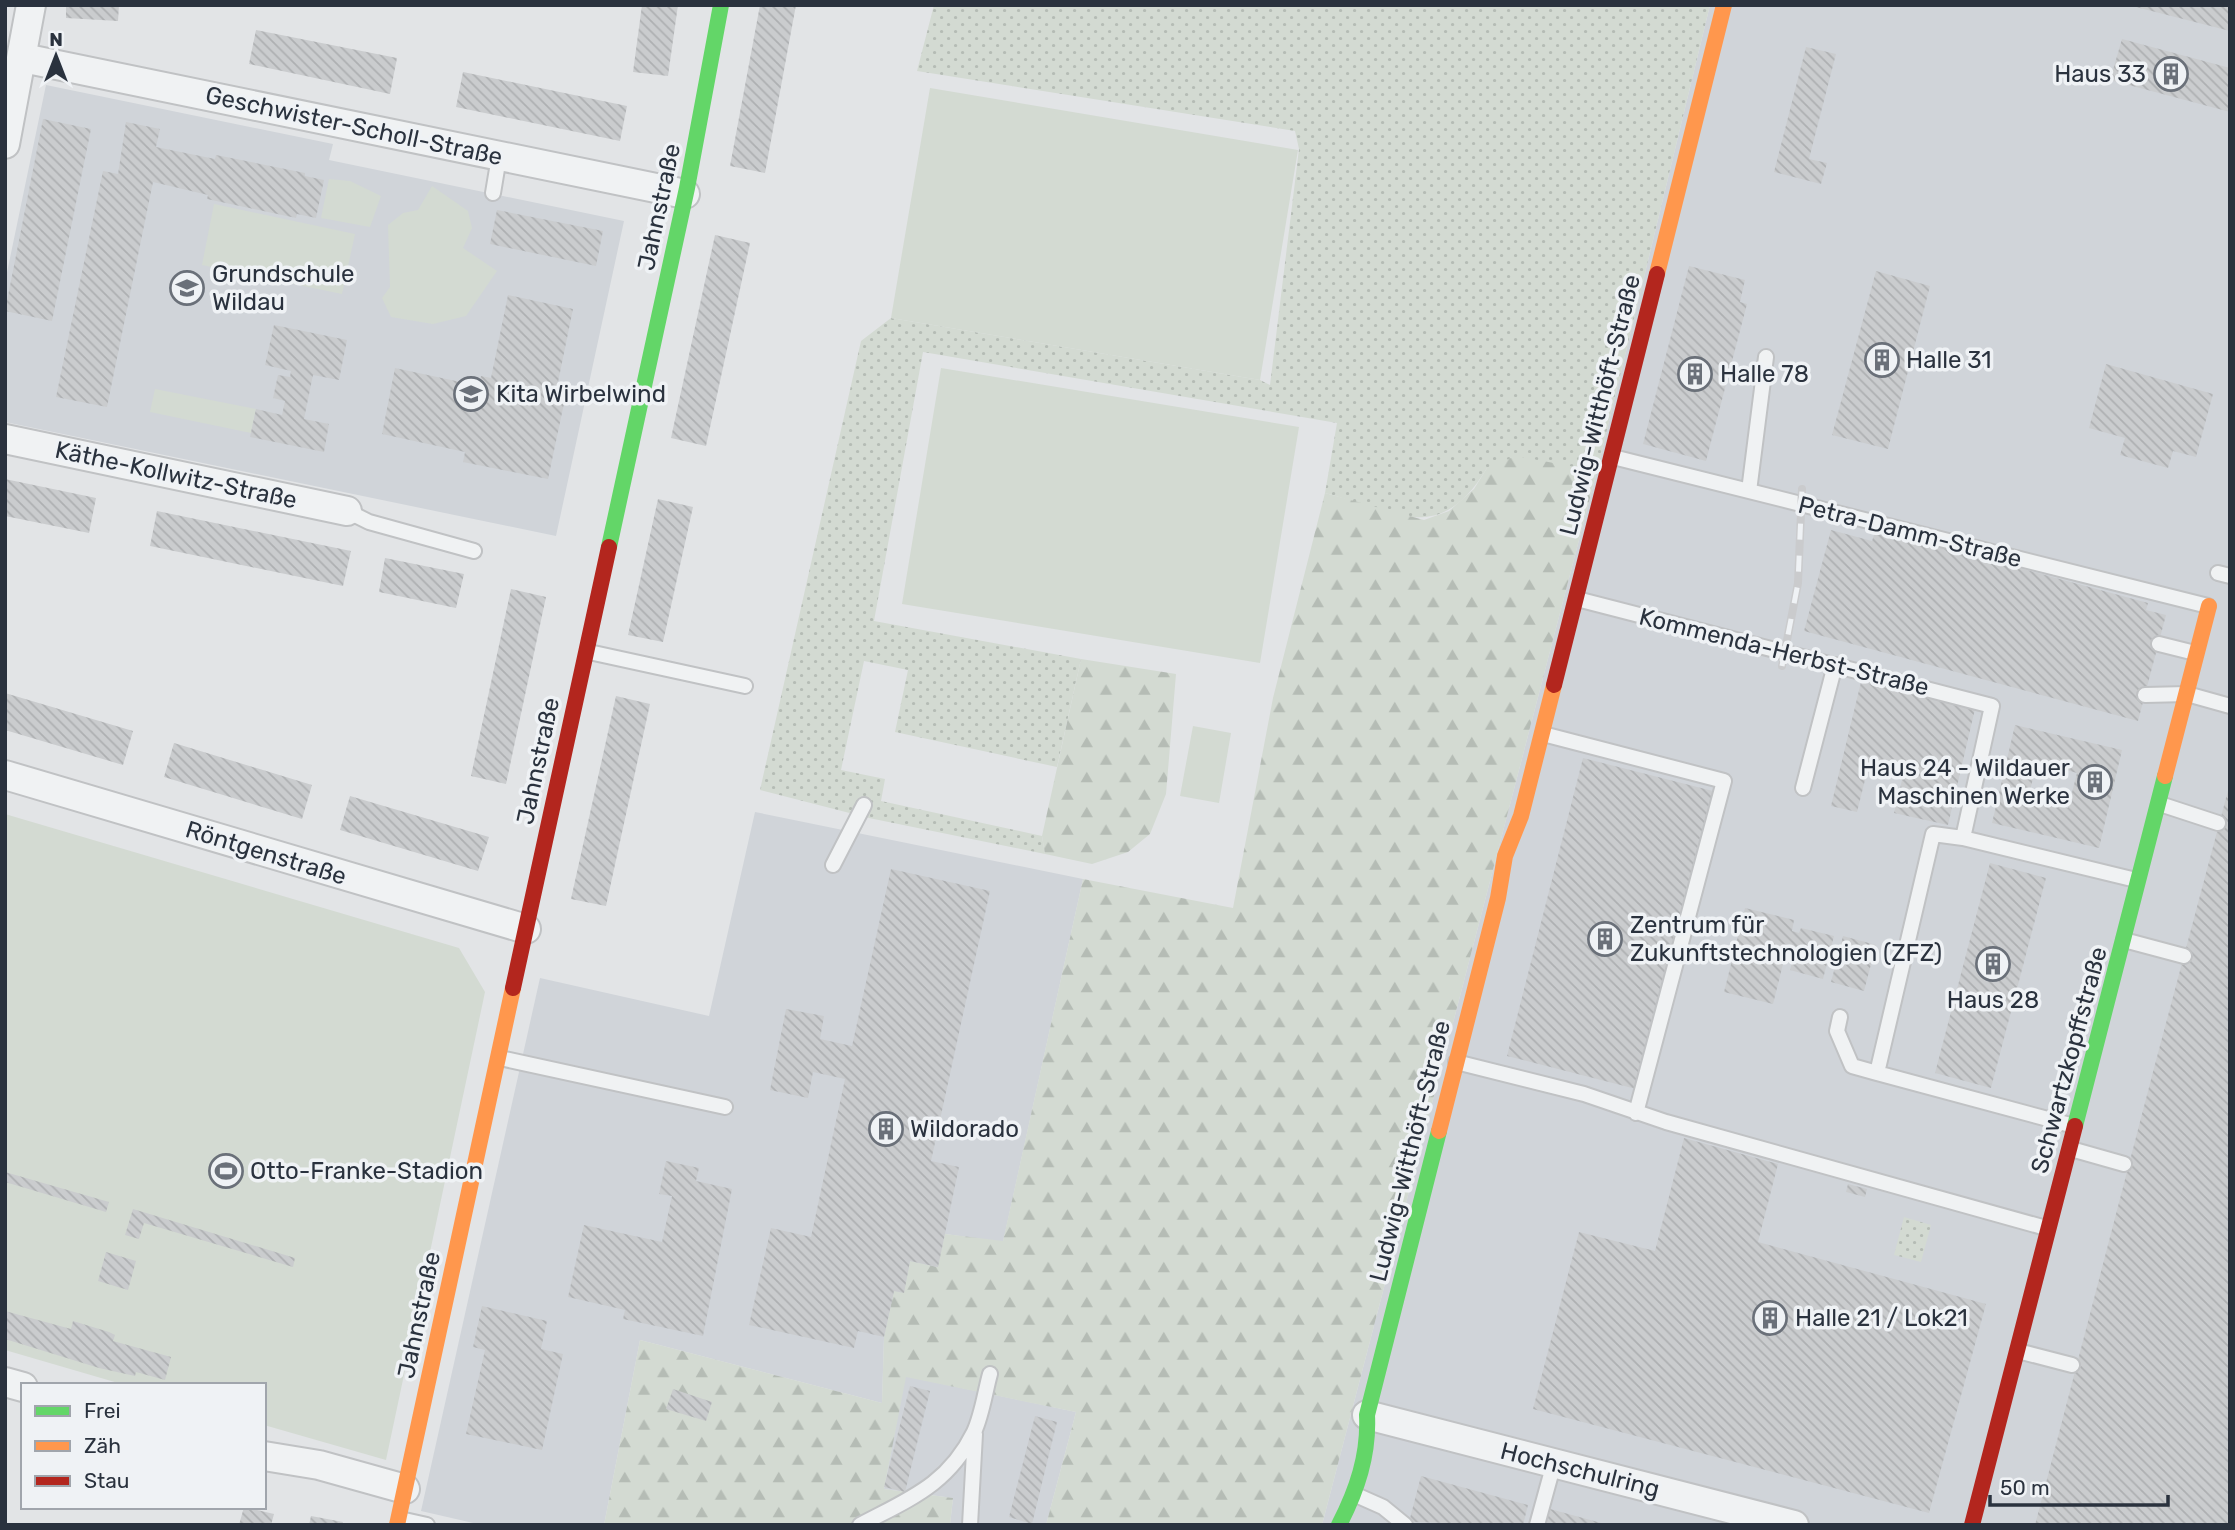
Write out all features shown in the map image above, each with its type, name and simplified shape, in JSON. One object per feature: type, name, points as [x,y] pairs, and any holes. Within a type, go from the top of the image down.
[{"type":"street","points":[[5,144],[31,5]]},
{"type":"street","name":"Jahnstraße","points":[[398,1522],[685,194],[721,5]]},
{"type":"street","name":"Ludwig-Witthöft-Straße","points":[[1367,1415],[1498,898],[1509,839],[1521,816],[1724,5]]},
{"type":"street","name":"Geschwister-Scholl-Straße","points":[[23,58],[685,194]]},
{"type":"street","name":"Käthe-Kollwitz-Straße","points":[[5,439],[347,511]]},
{"type":"street","name":"Schwartzkopffstraße","points":[[1972,1525],[2210,607]]},
{"type":"street","name":"Röntgenstraße","points":[[5,775],[526,929]]},
{"type":"street","points":[[1337,1525],[1347,1493],[1368,1448],[1367,1415]]},
{"type":"street","name":"Hochschulring","points":[[1367,1415],[1794,1525]]},
{"type":"street","points":[[266,1456],[319,1465],[405,1489]]},
{"type":"lane","points":[[493,193],[499,157]]},
{"type":"lane","points":[[1749,491],[1766,357]]},
{"type":"lane","name":"Petra-Damm-Straße","points":[[1611,457],[2210,607]]},
{"type":"lane","points":[[347,511],[369,522],[474,551]]},
{"type":"lane","name":"Kommenda-Herbst-Straße","points":[[1576,598],[1992,706],[1963,838]]},
{"type":"lane","points":[[2159,644],[2197,654]]},
{"type":"lane","points":[[586,651],[745,686]]},
{"type":"lane","points":[[1803,789],[1835,665]]},
{"type":"lane","points":[[2144,695],[2187,694],[2230,706]]},
{"type":"lane","points":[[1542,734],[1724,781],[1636,1113]]},
{"type":"lane","points":[[2159,804],[2218,823]]},
{"type":"lane","points":[[833,865],[864,805]]},
{"type":"lane","points":[[1877,1073],[1933,834],[1963,838],[2139,881]]},
{"type":"lane","points":[[2124,940],[2183,956]]},
{"type":"lane","points":[[1840,1017],[1837,1031],[1852,1066],[2075,1127]]},
{"type":"lane","points":[[498,1058],[725,1107]]},
{"type":"lane","points":[[1455,1062],[1584,1094],[1636,1113],[2049,1228]]},
{"type":"lane","points":[[2070,1149],[2124,1164]]},
{"type":"lane","points":[[2017,1350],[2071,1365]]},
{"type":"lane","points":[[970,1525],[975,1429],[990,1374]]},
{"type":"lane","points":[[860,1525],[933,1486],[954,1465],[975,1429]]},
{"type":"lane","points":[[1537,1525],[1554,1463]]},
{"type":"lane","points":[[1347,1493],[1383,1507],[1405,1525]]},
{"type":"lane","points":[[398,1522],[427,1525]]},
{"type":"shaded area","points":[[1710,5],[2230,5],[2230,1525],[1322,1525],[1597,471]]},
{"type":"shaded area","name":"Grundschule Wildau","points":[[46,85],[333,144],[329,160],[624,221],[556,536],[5,422],[5,282]]},
{"type":"shaded area","points":[[755,812],[1083,879],[1003,1242],[945,1234],[938,1267],[904,1293],[884,1337],[882,1403],[640,1340],[604,1525],[482,1525],[421,1511],[540,978],[709,1016]]},
{"type":"shaded area","points":[[905,1376],[1076,1412],[1046,1525],[950,1525],[953,1498],[884,1489]]},
{"type":"green space","points":[[934,5],[1710,5],[1597,471],[1487,468],[1469,492],[1452,508],[1434,515],[1415,517],[1396,514],[1325,493],[1337,423],[923,352],[874,621],[1081,659],[1057,767],[895,732],[908,670],[864,661],[841,770],[885,779],[881,801],[1042,836],[1045,854],[869,818],[760,790],[861,341],[891,318],[1260,380],[1270,385],[1299,149],[1295,131],[917,71]]},
{"type":"green space","points":[[930,88],[1298,150],[1260,380],[891,318]]},
{"type":"green space","points":[[329,179],[350,181],[381,196],[370,227],[321,218]]},
{"type":"green space","points":[[432,186],[468,211],[472,228],[463,248],[497,271],[466,316],[433,324],[391,317],[382,298],[390,287],[388,225],[403,213],[418,210]]},
{"type":"green space","points":[[214,204],[355,234],[342,294],[202,265]]},
{"type":"green space","points":[[941,368],[1299,427],[1260,663],[902,604]]},
{"type":"green space","points":[[155,389],[256,409],[251,433],[150,412]]},
{"type":"green space","points":[[1516,456],[1597,471],[1322,1525],[1046,1525],[1076,1412],[906,1377],[884,1489],[953,1498],[950,1525],[604,1525],[640,1340],[882,1403],[884,1337],[894,1291],[904,1292],[910,1261],[937,1267],[945,1234],[1003,1241],[1083,879],[1233,908],[1273,698],[1325,493],[1424,520],[1449,511],[1474,489],[1487,468]]},
{"type":"green space","points":[[1081,659],[1176,674],[1166,794],[1150,834],[1128,852],[1092,864],[1045,854],[1042,836]]},
{"type":"green space","points":[[1193,726],[1231,733],[1219,803],[1180,796]]},
{"type":"green space","name":"Otto-Franke-Stadion","points":[[5,814],[459,948],[485,992],[386,1460],[266,1426],[266,1383],[118,1383],[5,1350]]},
{"type":"green space","points":[[1904,1217],[1931,1225],[1921,1262],[1894,1255]]},
{"type":"building","points":[[66,5],[119,5],[118,21],[66,18]]},
{"type":"building","points":[[642,5],[678,5],[668,76],[633,72]]},
{"type":"building","points":[[760,5],[796,5],[765,173],[730,166]]},
{"type":"building","points":[[2230,5],[2230,31],[2132,6]]},
{"type":"building","points":[[256,30],[397,58],[390,94],[249,64]]},
{"type":"building","name":"Haus 33","points":[[2122,39],[2230,68],[2230,112],[2110,80]]},
{"type":"building","points":[[1806,47],[1836,54],[1809,159],[1827,163],[1821,184],[1774,172]]},
{"type":"building","points":[[463,72],[627,106],[620,141],[456,107]]},
{"type":"building","points":[[43,119],[91,129],[52,321],[5,311]]},
{"type":"building","points":[[126,122],[160,129],[156,147],[215,159],[216,155],[305,173],[305,176],[324,180],[316,218],[297,214],[296,218],[207,199],[208,195],[153,182],[107,407],[56,397],[103,171],[118,174]]},
{"type":"building","points":[[497,210],[603,231],[596,266],[490,244]]},
{"type":"building","points":[[715,235],[750,243],[706,446],[671,438]]},
{"type":"building","name":"Halle 78","points":[[1689,266],[1745,280],[1740,302],[1747,304],[1706,461],[1643,444]]},
{"type":"building","name":"Halle 31","points":[[1876,271],[1930,286],[1888,449],[1832,435]]},
{"type":"building","points":[[508,295],[573,309],[556,392],[566,394],[548,479],[463,462],[465,452],[382,434],[395,368],[479,386],[481,376],[491,378]]},
{"type":"building","points":[[274,325],[347,340],[339,380],[313,375],[304,419],[329,424],[324,452],[250,437],[256,409],[282,415],[285,401],[273,398],[278,375],[290,377],[291,371],[265,365]]},
{"type":"building","points":[[2106,364],[2213,394],[2196,457],[2173,451],[2168,468],[2120,455],[2125,438],[2089,428]]},
{"type":"building","points":[[5,479],[96,498],[89,533],[5,516]]},
{"type":"building","points":[[658,499],[693,507],[663,642],[628,635]]},
{"type":"building","points":[[157,511],[351,551],[343,586],[150,546]]},
{"type":"building","points":[[1876,529],[2148,603],[2146,610],[2166,615],[2138,721],[1804,631],[1831,530],[1872,541]]},
{"type":"building","points":[[385,558],[464,574],[456,608],[379,592]]},
{"type":"building","points":[[511,589],[546,597],[506,784],[471,776]]},
{"type":"building","points":[[1861,682],[1975,709],[1948,825],[1894,813],[1902,780],[1867,772],[1857,812],[1831,806]]},
{"type":"building","points":[[5,693],[133,731],[123,765],[5,730]]},
{"type":"building","points":[[616,696],[650,704],[606,906],[571,899]]},
{"type":"building","name":"Haus 24 - Wildauer Maschinen Werke","points":[[2015,725],[2122,750],[2099,848],[1992,823]],"holes":[[[2037,762],[2077,773],[2068,808],[2028,799]]]},
{"type":"building","points":[[174,743],[312,785],[302,819],[164,777]]},
{"type":"building","name":"Zentrum für Zukunftstechnologien (ZFZ)","points":[[1583,758],[1713,791],[1636,1089],[1507,1056]]},
{"type":"building","points":[[2230,783],[2230,1525],[2035,1525],[2154,1068]]},
{"type":"building","points":[[350,796],[489,837],[478,871],[340,830]]},
{"type":"building","name":"Haus 28","points":[[1990,863],[2046,878],[1991,1088],[1935,1073]]},
{"type":"building","name":"Wildorado","points":[[891,869],[990,891],[931,1161],[959,1167],[938,1267],[910,1261],[904,1293],[894,1291],[884,1337],[858,1331],[854,1348],[749,1325],[771,1228],[811,1237],[845,1079],[813,1072],[808,1098],[770,1090],[786,1009],[824,1016],[820,1039],[852,1046]]},
{"type":"building","points":[[1745,908],[1794,920],[1792,931],[1799,933],[1801,928],[1834,936],[1823,979],[1790,970],[1793,958],[1785,956],[1773,1004],[1724,992]]},
{"type":"building","points":[[1843,936],[1876,945],[1864,991],[1831,982]]},
{"type":"building","name":"Halle 21 / Lok21","points":[[1684,1138],[1778,1164],[1758,1242],[1986,1304],[1929,1513],[1533,1409],[1579,1232],[1655,1251]]},
{"type":"building","points":[[666,1161],[699,1168],[696,1181],[732,1189],[703,1336],[623,1319],[625,1310],[568,1297],[584,1225],[662,1242],[672,1196],[659,1194]]},
{"type":"building","points":[[5,1172],[109,1202],[106,1212],[5,1182]]},
{"type":"building","points":[[1848,1184],[1867,1189],[1865,1197],[1846,1192]]},
{"type":"building","points":[[133,1209],[295,1258],[293,1267],[144,1223],[139,1239],[125,1235]]},
{"type":"building","points":[[106,1252],[136,1261],[128,1290],[98,1281]]},
{"type":"building","points":[[482,1306],[547,1321],[541,1349],[563,1354],[542,1450],[466,1434],[485,1350],[473,1347]]},
{"type":"building","points":[[5,1311],[71,1329],[73,1321],[115,1335],[113,1341],[171,1357],[165,1380],[136,1372],[135,1376],[99,1368],[5,1339]]},
{"type":"building","points":[[910,1386],[930,1391],[905,1492],[884,1487]]},
{"type":"building","points":[[673,1389],[712,1402],[706,1421],[666,1409]]},
{"type":"building","points":[[1035,1416],[1057,1422],[1032,1524],[1009,1517]]},
{"type":"building","points":[[1421,1476],[1528,1505],[1523,1525],[1409,1522]]},
{"type":"building","points":[[243,1509],[274,1514],[271,1525],[239,1525]]},
{"type":"building","points":[[1550,1509],[1605,1524],[1605,1525],[1546,1525]]},
{"type":"building","points":[[311,1516],[343,1522],[342,1525],[309,1525]]},
{"type":"railway","points":[[1782,666],[1798,583],[1802,489]]},
{"type":"traffic: fast","points":[[609,547],[687,188],[721,5]]},
{"type":"traffic: fast","points":[[2075,1126],[2165,776]]},
{"type":"traffic: fast","points":[[1339,1525],[1351,1499],[1364,1458],[1367,1415],[1439,1131]]},
{"type":"traffic: slow","points":[[1657,274],[1724,5]]},
{"type":"traffic: slow","points":[[2165,776],[2209,606]]},
{"type":"traffic: slow","points":[[1439,1131],[1498,898],[1505,856],[1521,816],[1554,685]]},
{"type":"traffic: slow","points":[[397,1525],[513,988]]},
{"type":"traffic: jam","points":[[1554,685],[1657,274]]},
{"type":"traffic: jam","points":[[513,988],[609,547]]},
{"type":"traffic: jam","points":[[1972,1525],[2075,1126]]},
{"type":"place","name":"Haus 33","points":[[2171,74]]},
{"type":"place","name":"Grundschule Wildau","points":[[187,288]]},
{"type":"place","name":"Halle 31","points":[[1882,360]]},
{"type":"place","name":"Halle 78","points":[[1695,374]]},
{"type":"place","name":"Kita Wirbelwind","points":[[471,394]]},
{"type":"place","name":"Haus 24 - Wildauer Maschinen Werke","points":[[2095,782]]},
{"type":"place","name":"Zentrum für Zukunftstechnologien (ZFZ)","points":[[1605,939]]},
{"type":"place","name":"Haus 28","points":[[1993,964]]},
{"type":"place","name":"Wildorado","points":[[886,1129]]},
{"type":"place","name":"Otto-Franke-Stadion","points":[[226,1171]]},
{"type":"place","name":"Halle 21 / Lok21","points":[[1770,1318]]}]
